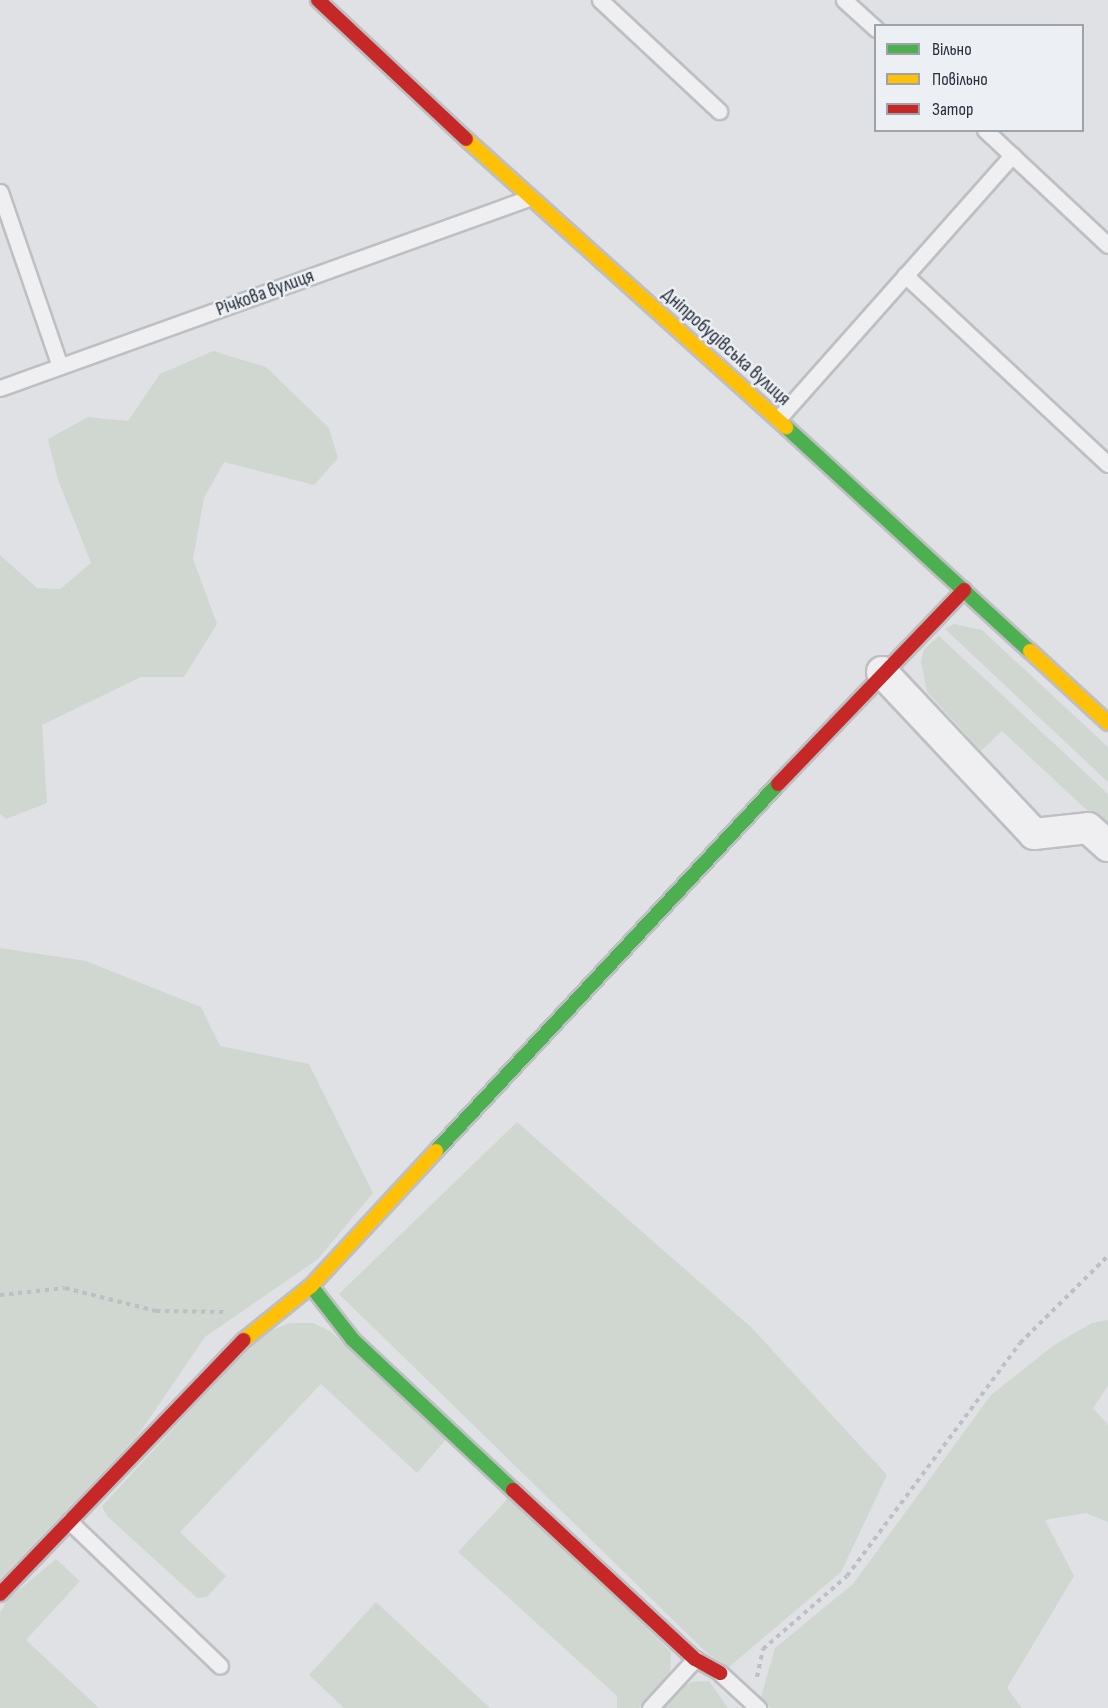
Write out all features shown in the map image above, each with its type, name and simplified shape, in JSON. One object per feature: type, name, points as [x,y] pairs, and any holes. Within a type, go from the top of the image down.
[{"type":"street","name":"Дніпробудівська вулиця","points":[[318,0],[529,198],[778,419],[1108,723]]},
{"type":"street","points":[[0,1594],[256,1327],[311,1286],[882,672],[964,590]]},
{"type":"street","points":[[882,672],[1034,834],[1088,828],[1108,846]]},
{"type":"street","points":[[311,1286],[353,1340],[695,1659],[720,1673]]},
{"type":"lane","points":[[600,0],[719,111]]},
{"type":"lane","points":[[844,0],[874,27]]},
{"type":"lane","points":[[987,132],[1108,245]]},
{"type":"lane","points":[[778,419],[1012,155]]},
{"type":"lane","points":[[0,192],[60,366]]},
{"type":"lane","name":"Річкова вулиця","points":[[0,388],[529,198]]},
{"type":"lane","points":[[905,275],[1108,464]]},
{"type":"lane","points":[[69,1521],[220,1666]]},
{"type":"lane","points":[[650,1708],[695,1659]]},
{"type":"lane","points":[[720,1673],[752,1706]]},
{"type":"path","points":[[752,1706],[763,1649],[847,1576],[1020,1343],[1108,1256]]},
{"type":"path","points":[[0,1295],[65,1288],[156,1311],[235,1312]]},
{"type":"shaded area","points":[[213,351],[266,367],[329,428],[338,458],[314,485],[224,462],[204,498],[193,559],[217,624],[184,677],[141,677],[42,725],[47,803],[6,819],[0,814],[0,555],[37,588],[60,589],[91,563],[58,480],[48,439],[88,417],[128,421],[160,374]]},
{"type":"shaded area","points":[[954,624],[982,630],[1108,747],[1108,782],[945,629]]},
{"type":"shaded area","points":[[939,636],[1108,794],[1108,830],[1002,731],[981,751],[927,692],[921,661],[924,649]]},
{"type":"shaded area","points":[[0,948],[86,961],[201,1007],[220,1046],[309,1064],[373,1193],[318,1259],[205,1337],[138,1435],[0,1579]]},
{"type":"shaded area","points":[[517,1122],[752,1328],[887,1475],[841,1572],[729,1667],[708,1654],[339,1294]]},
{"type":"shaded area","points":[[1108,1320],[1108,1386],[1093,1408],[1108,1425],[1108,1522],[1086,1513],[1045,1520],[1074,1576],[1007,1688],[1022,1708],[771,1708],[761,1697],[775,1648],[853,1584],[991,1395],[1054,1345],[1092,1323]]},
{"type":"shaded area","points":[[290,1323],[313,1323],[330,1331],[448,1437],[417,1473],[321,1384],[180,1532],[226,1576],[207,1597],[197,1598],[107,1516],[102,1506],[261,1334]]},
{"type":"shaded area","points":[[510,1496],[671,1652],[670,1674],[639,1708],[617,1708],[617,1696],[458,1552]]},
{"type":"shaded area","points":[[56,1559],[80,1581],[26,1640],[99,1708],[0,1708],[0,1613],[8,1599]]},
{"type":"shaded area","points":[[376,1602],[490,1708],[344,1708],[309,1675]]},
{"type":"shaded area","points":[[709,1681],[728,1708],[661,1708],[679,1689],[692,1682]]},
{"type":"traffic: fast","points":[[786,427],[1030,651]]},
{"type":"traffic: fast","points":[[436,1151],[778,784]]},
{"type":"traffic: fast","points":[[311,1286],[353,1340],[513,1490]]},
{"type":"traffic: slow","points":[[466,139],[786,427]]},
{"type":"traffic: slow","points":[[1030,651],[1108,723]]},
{"type":"traffic: slow","points":[[244,1340],[311,1286],[436,1151]]},
{"type":"traffic: jam","points":[[318,0],[466,139]]},
{"type":"traffic: jam","points":[[778,784],[964,590]]},
{"type":"traffic: jam","points":[[0,1594],[244,1340]]},
{"type":"traffic: jam","points":[[513,1490],[695,1659],[720,1673]]}]
